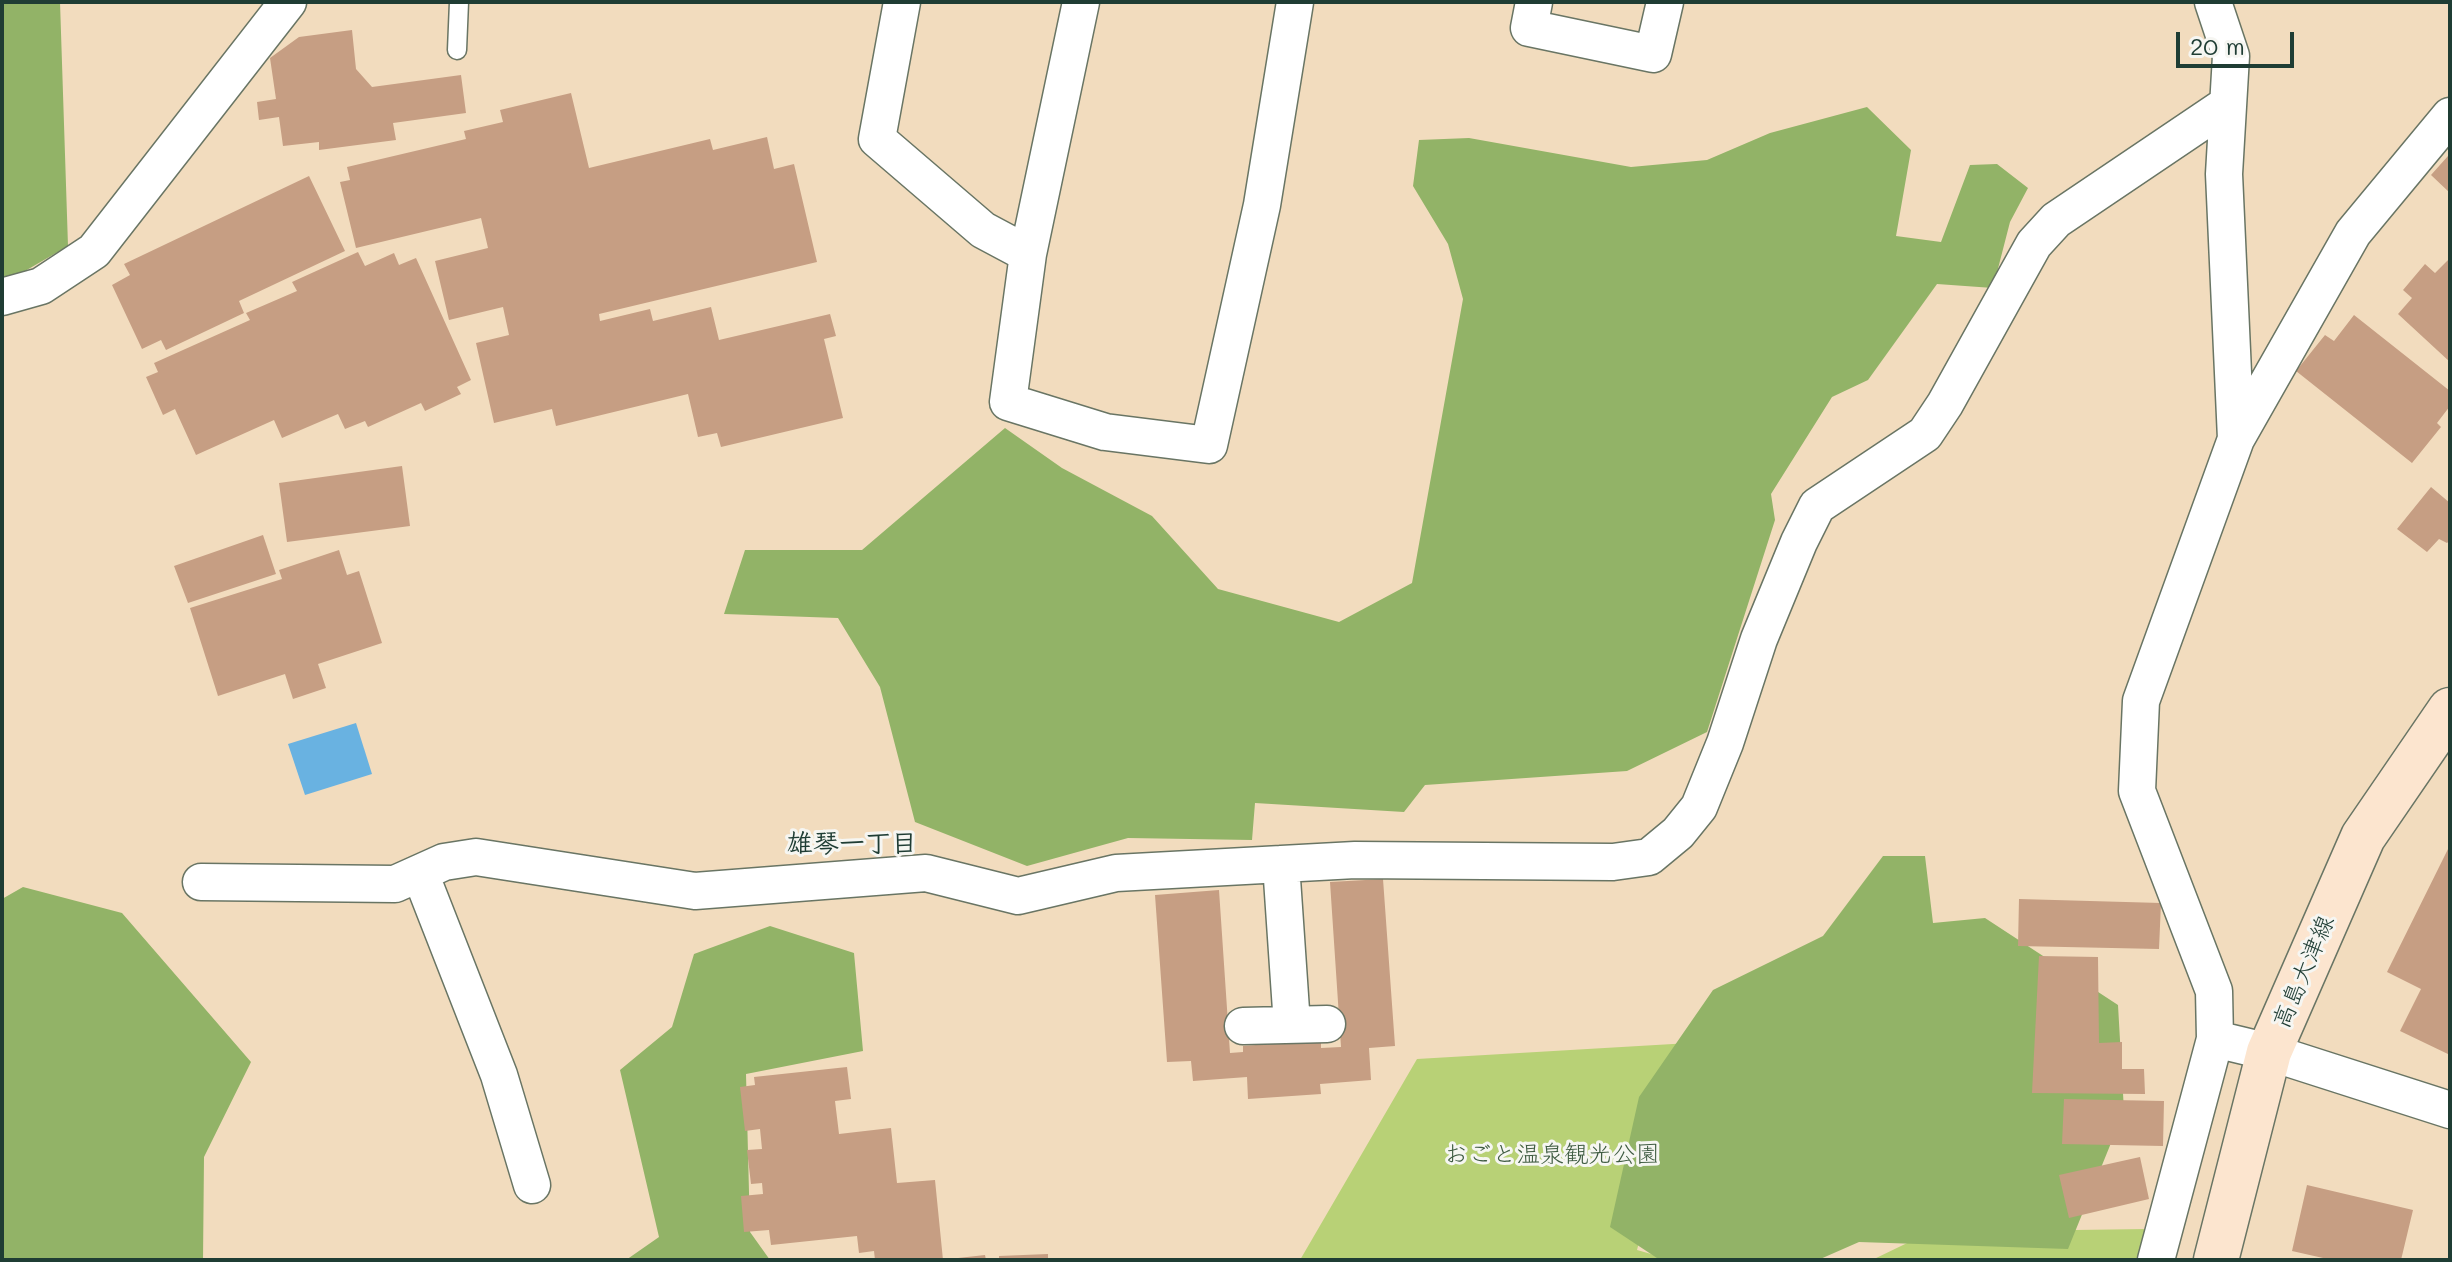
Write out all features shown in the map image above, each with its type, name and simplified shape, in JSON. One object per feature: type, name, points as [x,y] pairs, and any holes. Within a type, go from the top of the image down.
[{"type":"main road","name":"高島大津線","points":[[2216,1260],[2269,1052],[2363,837],[2450,710]]},
{"type":"street","points":[[2,297],[41,286],[94,251],[288,2]]},
{"type":"street","points":[[902,2],[877,139],[983,230],[1028,254]]},
{"type":"street","points":[[1081,2],[1028,254],[1008,402],[1105,432],[1209,445],[1262,205],[1295,2]]},
{"type":"street","points":[[1534,2],[1529,28],[1653,54],[1665,2]]},
{"type":"street","points":[[2216,5],[2231,56],[2224,174],[2236,439]]},
{"type":"street","points":[[201,882],[395,884],[444,862],[476,857],[695,891],[926,873],[1018,896],[1116,873],[1355,860],[1613,862],[1649,857],[1678,833],[1699,807],[1725,743],[1759,639],[1817,506],[1925,434],[1945,404],[2034,244],[2056,220],[2228,104]]},
{"type":"street","points":[[2156,1260],[2215,1039],[2214,991],[2137,791],[2141,701],[2236,439],[2353,233],[2450,116]]},
{"type":"street","points":[[1243,1026],[1310,1024],[1281,864]]},
{"type":"street","points":[[420,873],[499,1075],[532,1185]]},
{"type":"street","points":[[2215,1039],[2269,1052],[2450,1110]]},
{"type":"lane","points":[[457,50],[459,2]]},
{"type":"green space","points":[[2,2],[60,2],[68,246],[2,282]]},
{"type":"green space","points":[[1867,107],[1911,150],[1896,236],[1941,242],[1970,165],[1997,164],[2028,188],[2010,222],[1993,288],[1937,284],[1868,380],[1832,397],[1771,494],[1775,520],[1707,732],[1627,771],[1425,785],[1404,812],[1255,803],[1252,840],[1128,838],[1027,866],[915,822],[880,687],[838,618],[724,614],[745,550],[862,550],[1005,428],[1062,468],[1152,516],[1218,589],[1339,622],[1412,583],[1463,299],[1448,244],[1413,186],[1419,140],[1469,138],[1631,167],[1707,160],[1770,133]]},
{"type":"green space","points":[[1883,856],[1925,856],[1933,923],[1985,918],[2118,1005],[2124,1111],[2068,1249],[1859,1242],[1818,1260],[1660,1260],[1610,1227],[1639,1097],[1713,990],[1823,936]]},
{"type":"green space","points":[[23,887],[122,913],[251,1062],[204,1157],[203,1260],[2,1260],[2,899]]},
{"type":"green space","points":[[770,926],[854,953],[863,1051],[746,1074],[750,1232],[770,1260],[626,1260],[659,1237],[620,1070],[672,1027],[694,954]]},
{"type":"green space","name":"おごと温泉観光公園","points":[[1690,1043],[1637,1250],[1672,1260],[1300,1260],[1417,1059]]},
{"type":"green space","points":[[2147,1229],[2138,1260],[1872,1260],[1930,1232]]},
{"type":"water","points":[[356,723],[372,774],[305,795],[288,744]]},
{"type":"building","points":[[352,30],[356,69],[372,87],[461,75],[466,113],[393,123],[396,140],[319,150],[319,142],[283,146],[279,117],[259,120],[257,102],[276,99],[270,58],[299,37]]},
{"type":"building","points":[[571,93],[589,168],[710,139],[713,150],[767,137],[774,169],[794,164],[817,262],[599,314],[600,321],[650,309],[653,321],[711,307],[719,340],[830,314],[836,336],[824,339],[843,418],[721,447],[717,433],[698,437],[688,394],[556,426],[552,409],[494,423],[476,343],[509,335],[503,307],[449,320],[435,261],[488,248],[481,218],[356,248],[340,182],[350,180],[347,167],[466,139],[464,131],[503,122],[500,110]]},
{"type":"building","points":[[2448,156],[2450,158],[2450,193],[2431,175]]},
{"type":"building","points":[[309,176],[345,251],[239,301],[244,313],[166,350],[161,340],[142,349],[112,285],[130,275],[124,264]]},
{"type":"building","points":[[358,252],[365,266],[394,253],[399,265],[416,258],[471,380],[457,387],[461,394],[425,411],[421,403],[368,427],[365,421],[345,429],[338,414],[282,438],[274,420],[196,455],[175,409],[163,415],[146,377],[158,372],[154,363],[250,320],[246,313],[297,291],[292,282]]},
{"type":"building","points":[[2450,258],[2450,362],[2398,314],[2412,298],[2403,290],[2425,264],[2435,273]]},
{"type":"building","points":[[2354,315],[2450,391],[2450,406],[2437,423],[2441,427],[2412,463],[2296,371],[2325,335],[2334,341]]},
{"type":"building","points":[[402,466],[410,526],[287,542],[279,483]]},
{"type":"building","points":[[2431,487],[2450,503],[2450,540],[2447,543],[2439,539],[2427,552],[2397,529]]},
{"type":"building","points":[[263,535],[276,574],[188,603],[174,566]]},
{"type":"building","points":[[339,550],[347,575],[359,571],[382,643],[318,664],[326,688],[293,699],[285,674],[218,696],[190,608],[282,579],[279,570]]},
{"type":"building","points":[[2450,845],[2450,1055],[2400,1031],[2421,989],[2387,972]]},
{"type":"building","points":[[1383,879],[1395,1046],[1369,1048],[1371,1080],[1320,1084],[1321,1094],[1248,1099],[1247,1077],[1193,1081],[1191,1061],[1167,1062],[1155,895],[1219,890],[1230,1053],[1243,1052],[1243,1046],[1321,1040],[1321,1048],[1341,1047],[1330,882]]},
{"type":"building","points":[[2019,899],[2161,903],[2159,949],[2018,946]]},
{"type":"building","points":[[2039,956],[2098,957],[2099,1043],[2122,1042],[2122,1069],[2144,1069],[2145,1094],[2032,1093]]},
{"type":"building","points":[[847,1067],[851,1099],[835,1101],[839,1134],[891,1128],[897,1183],[935,1180],[943,1260],[875,1260],[874,1251],[859,1253],[857,1236],[771,1245],[769,1230],[744,1232],[741,1196],[763,1194],[762,1183],[751,1184],[747,1150],[762,1149],[760,1129],[745,1131],[740,1087],[755,1085],[754,1077]]},
{"type":"building","points":[[2064,1099],[2164,1101],[2163,1146],[2062,1144]]},
{"type":"building","points":[[2140,1157],[2149,1199],[2069,1218],[2059,1175]]},
{"type":"building","points":[[2307,1185],[2413,1210],[2401,1260],[2332,1260],[2292,1251]]},
{"type":"building","points":[[1048,1254],[1048,1260],[999,1260],[999,1256]]},
{"type":"building","points":[[985,1255],[986,1260],[958,1260],[958,1258]]},
{"type":"district","name":"雄琴一丁目","points":[[852,844]]}]
